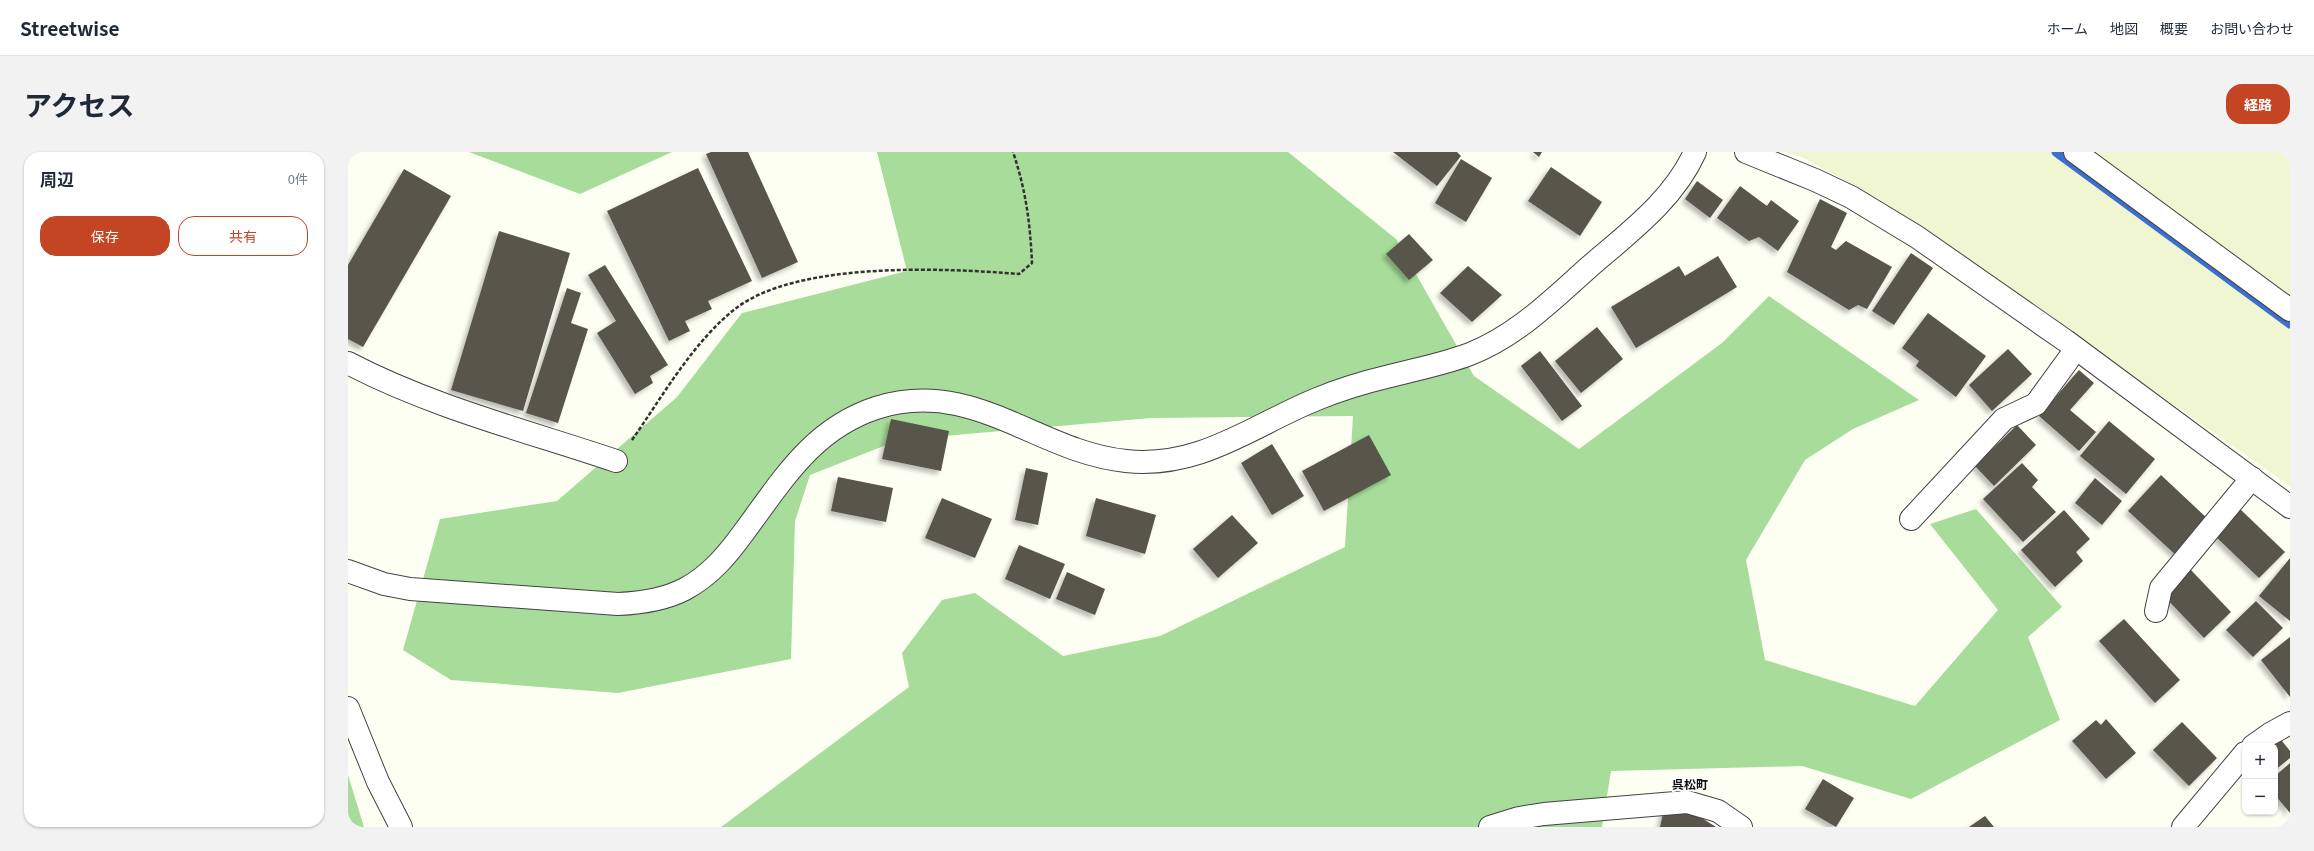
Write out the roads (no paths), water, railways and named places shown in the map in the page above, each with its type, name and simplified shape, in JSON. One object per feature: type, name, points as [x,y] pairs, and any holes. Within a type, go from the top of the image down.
[{"type":"street","points":[[348,571],[384,584],[410,589],[618,604],[641,603],[663,598],[684,589],[704,577],[721,562],[801,456],[817,440],[856,415],[901,402],[932,400],[970,406],[1080,451],[1103,458],[1152,462],[1200,454],[1222,446],[1294,409],[1334,392],[1368,381],[1452,361],[1494,343],[1513,332],[1645,218],[1666,196],[1695,152]]},
{"type":"street","points":[[1746,152],[1816,180],[1884,216],[2076,349],[2290,507]]},
{"type":"street","points":[[2075,152],[2290,310]]},
{"type":"street","points":[[1911,519],[2004,419],[2036,404],[2076,349]]},
{"type":"street","points":[[348,363],[401,388],[616,461]]},
{"type":"street","points":[[2156,611],[2161,588],[2252,478]]},
{"type":"street","points":[[348,708],[378,782],[401,827]]},
{"type":"street","points":[[2258,743],[2290,723]]},
{"type":"street","points":[[2182,827],[2242,757]]},
{"type":"street","points":[[1490,827],[1519,818],[1544,814],[1687,802],[1718,811],[1742,827]]},
{"type":"waterway","points":[[2056,152],[2290,324]]},
{"type":"district","name":"呉松町","points":[[1690,785]]}]
